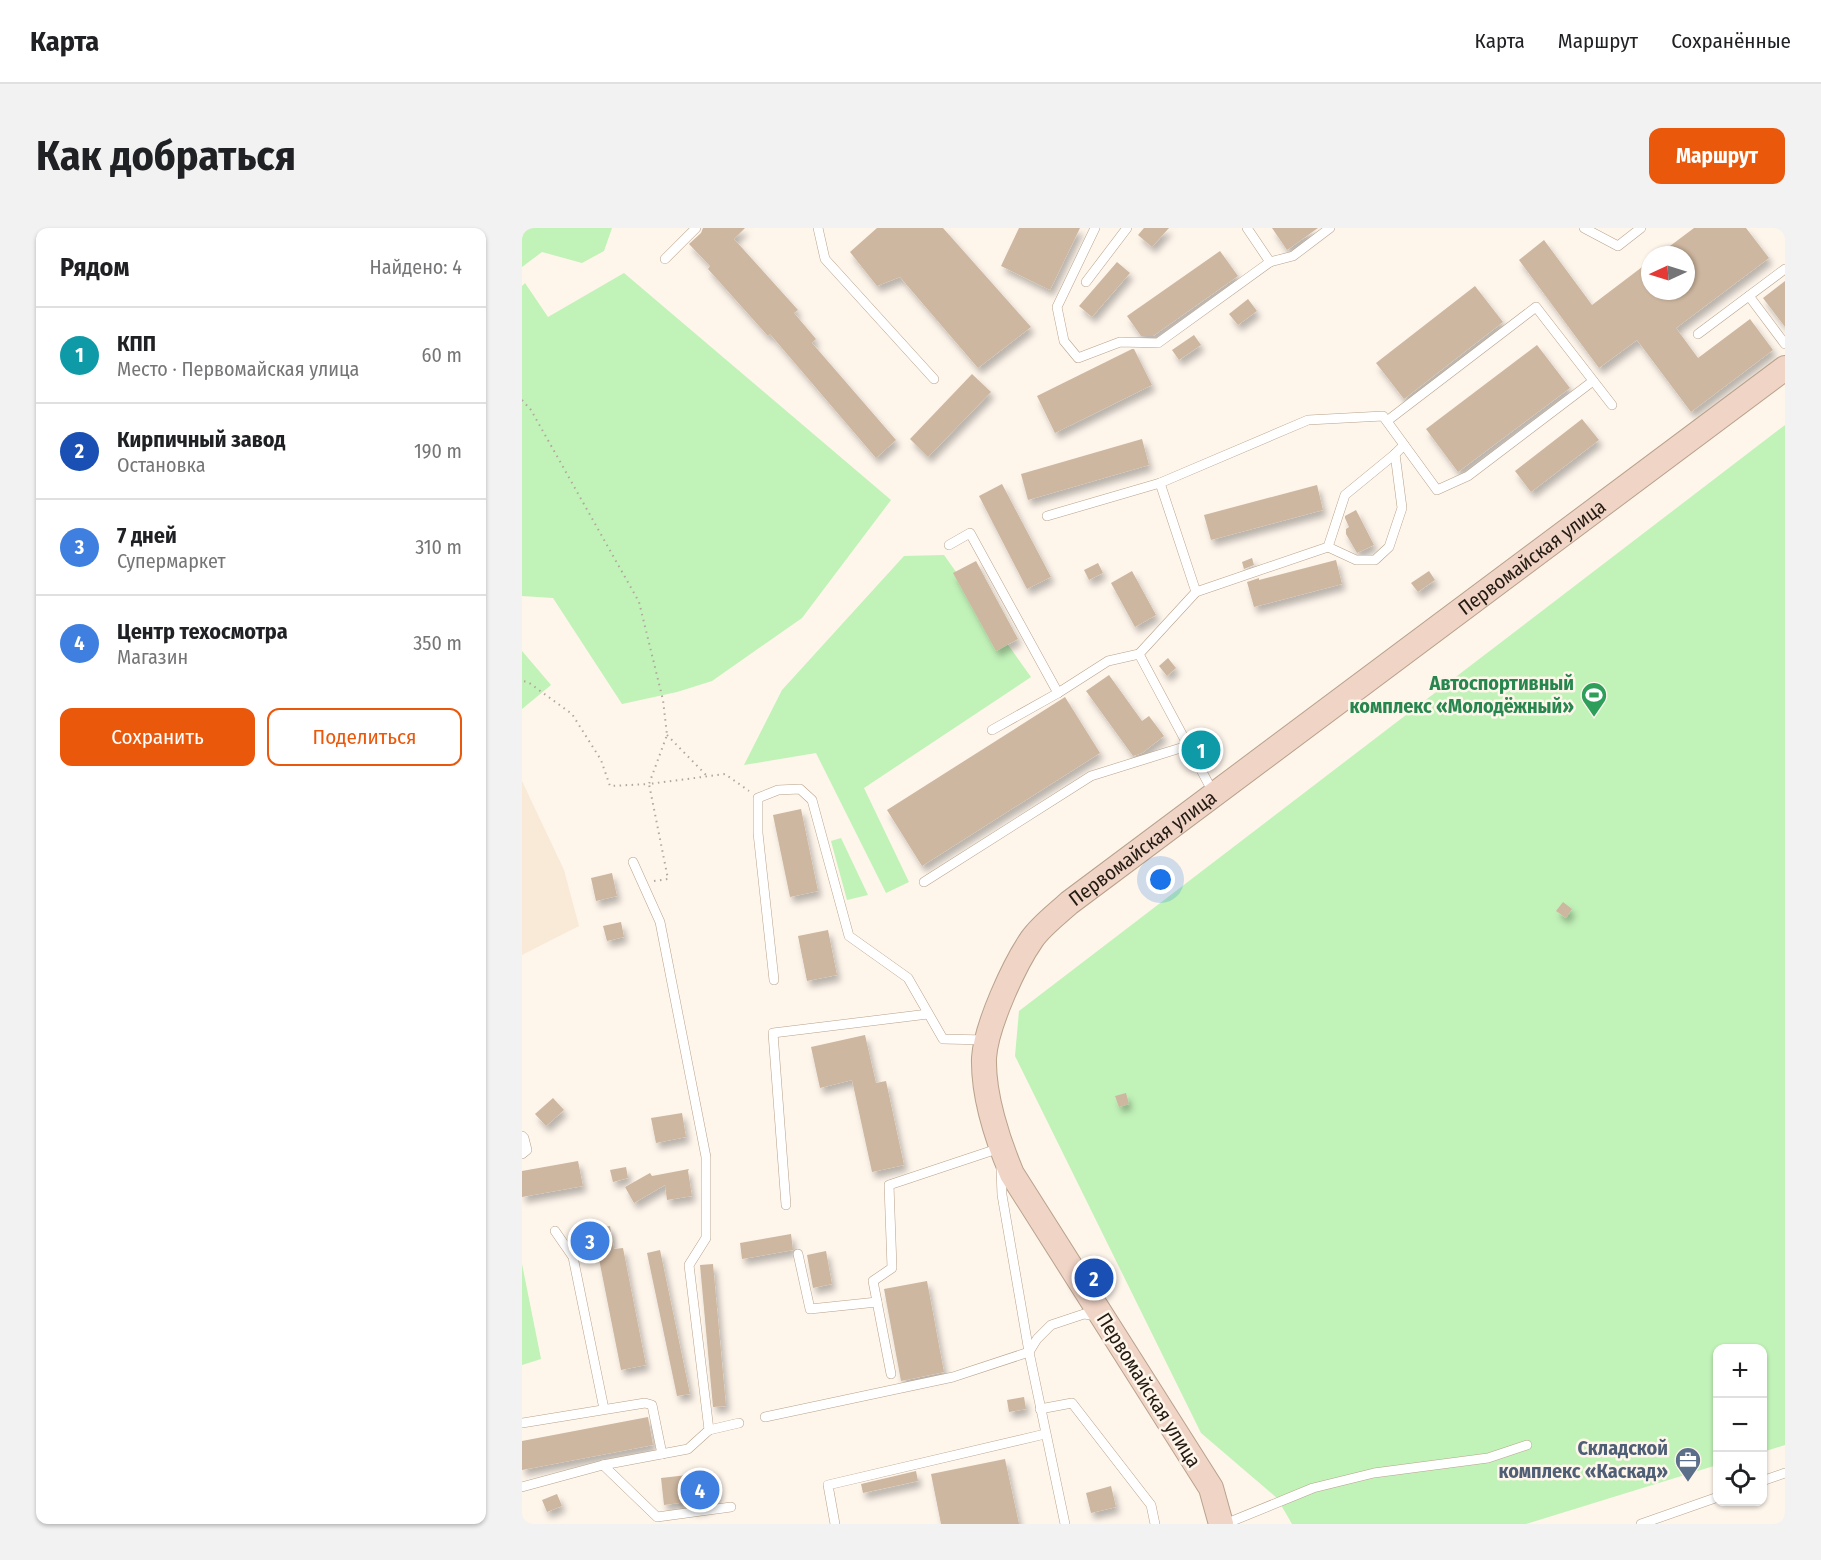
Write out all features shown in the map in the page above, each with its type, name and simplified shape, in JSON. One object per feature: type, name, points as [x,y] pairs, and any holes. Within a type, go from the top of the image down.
[{"type":"street","name":"Первомайская улица","points":[[1223,1524],[1211,1488],[1012,1174],[1001,1148],[989,1103],[984,1058],[992,1022],[1008,985],[1033,937],[1069,903],[1785,368]]},
{"type":"lane","points":[[665,260],[696,228]]},
{"type":"lane","points":[[818,228],[825,259],[934,379]]},
{"type":"lane","points":[[1095,228],[1057,307],[1064,341],[1078,358],[1120,342],[1158,343],[1270,262],[1293,256],[1330,228]]},
{"type":"lane","points":[[1086,282],[1127,228]]},
{"type":"lane","points":[[1247,228],[1270,262]]},
{"type":"lane","points":[[1584,228],[1618,246],[1641,228]]},
{"type":"lane","points":[[1698,334],[1785,269]]},
{"type":"lane","points":[[1749,296],[1785,344]]},
{"type":"lane","points":[[1387,421],[1536,307],[1612,405]]},
{"type":"lane","points":[[1047,516],[1160,483],[1308,420],[1383,416],[1437,490],[1468,476],[1593,381]]},
{"type":"lane","points":[[1328,547],[1345,495],[1404,444]]},
{"type":"lane","points":[[992,730],[1058,693],[1108,661],[1139,654],[1196,592],[1328,547],[1356,560],[1375,560],[1389,547],[1401,508],[1395,454]]},
{"type":"lane","points":[[1160,483],[1196,592]]},
{"type":"lane","points":[[949,545],[969,533],[1058,693]]},
{"type":"lane","points":[[1139,654],[1214,795]]},
{"type":"lane","points":[[924,882],[1091,776],[1187,746]]},
{"type":"lane","points":[[774,980],[758,833],[758,798],[778,790],[800,789],[812,800],[849,936],[908,978],[943,1040],[988,1040]]},
{"type":"lane","points":[[633,862],[660,922],[706,1157],[706,1238],[689,1265],[709,1430]]},
{"type":"lane","points":[[786,1205],[773,1033],[928,1014]]},
{"type":"lane","points":[[522,1136],[527,1150],[522,1154]]},
{"type":"lane","points":[[891,1374],[873,1281],[892,1268],[889,1185],[1001,1148],[1002,1195],[1040,1410],[1065,1524]]},
{"type":"lane","points":[[555,1231],[573,1257],[604,1409]]},
{"type":"lane","points":[[798,1254],[810,1309],[877,1302]]},
{"type":"lane","points":[[765,1417],[953,1377],[1029,1352],[1037,1339],[1051,1325],[1084,1314],[1102,1316]]},
{"type":"lane","points":[[522,1423],[645,1403],[652,1405],[662,1454]]},
{"type":"lane","points":[[1040,1410],[1072,1403],[1151,1505],[1155,1524]]},
{"type":"lane","points":[[522,1486],[603,1465],[688,1449],[709,1430],[739,1423]]},
{"type":"lane","points":[[835,1524],[828,1485],[1045,1434]]},
{"type":"lane","points":[[1223,1524],[1313,1488],[1374,1473],[1488,1458],[1527,1446]]},
{"type":"lane","points":[[603,1465],[657,1521],[731,1507]]},
{"type":"lane","points":[[1767,1479],[1785,1473]]},
{"type":"lane","points":[[1641,1524],[1713,1499]]},
{"type":"path","points":[[522,400],[531,410],[639,602],[663,700],[667,735],[649,784],[668,879],[643,883]]},
{"type":"path","points":[[522,681],[528,682],[572,714],[601,760],[610,786],[649,784],[725,774],[758,798]]},
{"type":"path","points":[[667,735],[708,777]]},
{"type":"shaded area","points":[[522,781],[564,870],[579,926],[522,955]]},
{"type":"green space","points":[[522,228],[612,228],[604,251],[582,263],[542,252],[522,267]]},
{"type":"green space","points":[[624,273],[891,500],[802,618],[712,681],[677,692],[622,704],[553,598],[522,596],[522,286],[525,283],[548,317]]},
{"type":"green space","name":"Автоспортивный комплекс «Молодёжный»","points":[[1785,425],[1785,1445],[1767,1451],[1767,1344],[1713,1344],[1713,1466],[1526,1524],[1292,1524],[1277,1498],[1201,1433],[1015,1056],[1019,1011]]},
{"type":"green space","points":[[944,555],[1031,677],[864,788],[909,882],[886,893],[816,753],[744,765],[782,690],[904,556]]},
{"type":"green space","points":[[522,651],[551,685],[522,709]]},
{"type":"green space","points":[[841,838],[868,895],[847,900],[831,841]]},
{"type":"green space","points":[[522,1264],[541,1359],[522,1365]]},
{"type":"building","points":[[703,228],[745,228],[734,239],[798,310],[794,313],[816,339],[812,343],[896,440],[876,458],[770,334],[768,336],[708,269],[710,266],[689,244]]},
{"type":"building","points":[[877,228],[943,228],[1031,327],[978,368],[900,277],[877,286],[850,252]]},
{"type":"building","points":[[1019,228],[1080,228],[1050,290],[1001,266]]},
{"type":"building","points":[[1144,228],[1169,228],[1152,247],[1138,235]]},
{"type":"building","points":[[1272,228],[1318,228],[1287,250]]},
{"type":"building","points":[[1694,228],[1746,228],[1769,258],[1676,328],[1698,358],[1750,319],[1773,350],[1691,412],[1637,340],[1599,368],[1519,260],[1544,240],[1592,305],[1641,268],[1641,300],[1695,300],[1695,246],[1670,246]]},
{"type":"building","points":[[1220,251],[1238,276],[1153,336],[1141,336],[1127,316]]},
{"type":"building","points":[[1117,262],[1130,273],[1092,317],[1079,306]]},
{"type":"building","points":[[1785,281],[1785,327],[1763,298]]},
{"type":"building","points":[[1475,286],[1503,322],[1404,399],[1376,363]]},
{"type":"building","points":[[1248,299],[1257,311],[1238,325],[1229,314]]},
{"type":"building","points":[[1194,335],[1201,345],[1179,360],[1172,350]]},
{"type":"building","points":[[1537,345],[1570,388],[1458,472],[1426,429]]},
{"type":"building","points":[[1132,349],[1152,385],[1055,433],[1037,396]]},
{"type":"building","points":[[972,374],[991,392],[928,457],[910,439]]},
{"type":"building","points":[[1582,419],[1599,440],[1531,492],[1515,471]]},
{"type":"building","points":[[1142,439],[1149,465],[1028,500],[1021,474]]},
{"type":"building","points":[[1002,484],[1051,577],[1027,589],[979,496]]},
{"type":"building","points":[[1317,485],[1323,510],[1211,540],[1204,515]]},
{"type":"building","points":[[1356,510],[1374,545],[1357,553],[1346,534],[1346,529],[1349,527],[1345,518]]},
{"type":"building","points":[[1252,558],[1254,565],[1244,569],[1242,562]]},
{"type":"building","points":[[1336,560],[1342,584],[1254,607],[1247,582]]},
{"type":"building","points":[[976,561],[1018,639],[996,651],[953,573]]},
{"type":"building","points":[[1098,563],[1103,573],[1089,580],[1084,570]]},
{"type":"building","points":[[1132,571],[1156,615],[1135,627],[1111,583]]},
{"type":"building","points":[[1429,571],[1435,580],[1418,592],[1411,583]]},
{"type":"building","points":[[1168,658],[1176,668],[1167,676],[1159,666]]},
{"type":"building","points":[[1109,675],[1142,721],[1149,716],[1164,736],[1142,753],[1133,756],[1086,691]]},
{"type":"building","points":[[1065,697],[1100,753],[922,866],[887,810]]},
{"type":"building","points":[[1202,741],[1210,752],[1202,758],[1195,745]]},
{"type":"building","points":[[801,809],[818,891],[790,897],[773,815]]},
{"type":"building","points":[[612,873],[617,896],[596,901],[591,878]]},
{"type":"building","points":[[1563,902],[1572,909],[1566,918],[1556,911]]},
{"type":"building","points":[[621,922],[624,937],[607,941],[603,926]]},
{"type":"building","points":[[828,930],[837,975],[807,981],[798,936]]},
{"type":"building","points":[[865,1035],[876,1083],[886,1081],[904,1165],[872,1172],[852,1080],[820,1088],[811,1047]]},
{"type":"building","points":[[1126,1093],[1129,1104],[1119,1107],[1115,1096]]},
{"type":"building","points":[[553,1098],[564,1110],[546,1126],[535,1114]]},
{"type":"building","points":[[682,1113],[686,1137],[656,1143],[651,1118]]},
{"type":"building","points":[[578,1161],[583,1186],[522,1197],[522,1171]]},
{"type":"building","points":[[626,1167],[628,1178],[613,1182],[610,1170]]},
{"type":"building","points":[[689,1169],[692,1196],[667,1200],[665,1185],[634,1203],[625,1187],[650,1173],[652,1176]]},
{"type":"building","points":[[610,1226],[614,1249],[623,1248],[646,1365],[621,1370],[597,1249],[585,1251],[581,1231]]},
{"type":"building","points":[[791,1234],[793,1250],[742,1259],[740,1243]]},
{"type":"building","points":[[660,1250],[690,1394],[677,1396],[647,1253]]},
{"type":"building","points":[[826,1251],[832,1284],[813,1288],[807,1255]]},
{"type":"building","points":[[713,1264],[726,1406],[713,1407],[700,1265]]},
{"type":"building","points":[[927,1281],[944,1372],[901,1381],[884,1289]]},
{"type":"building","points":[[1024,1397],[1026,1409],[1009,1412],[1007,1400]]},
{"type":"building","points":[[648,1417],[653,1445],[522,1470],[522,1441]]},
{"type":"building","points":[[1005,1459],[1019,1524],[941,1524],[931,1474]]},
{"type":"building","points":[[916,1471],[918,1481],[863,1493],[861,1484]]},
{"type":"building","points":[[714,1472],[717,1498],[664,1505],[661,1478]]},
{"type":"building","points":[[1111,1486],[1116,1507],[1091,1513],[1086,1493]]},
{"type":"building","points":[[557,1494],[562,1506],[547,1512],[542,1500]]},
{"type":"place","name":"Автоспортивный комплекс «Молодёжный»","points":[[1594,718]]},
{"type":"place","name":"КПП","points":[[1201,750]]},
{"type":"place","name":"7 дней","points":[[590,1241]]},
{"type":"place","name":"Кирпичный завод","points":[[1094,1278]]},
{"type":"place","name":"Складской комплекс «Каскад»","points":[[1688,1483]]},
{"type":"place","name":"Центр техосмотра","points":[[700,1490]]}]
